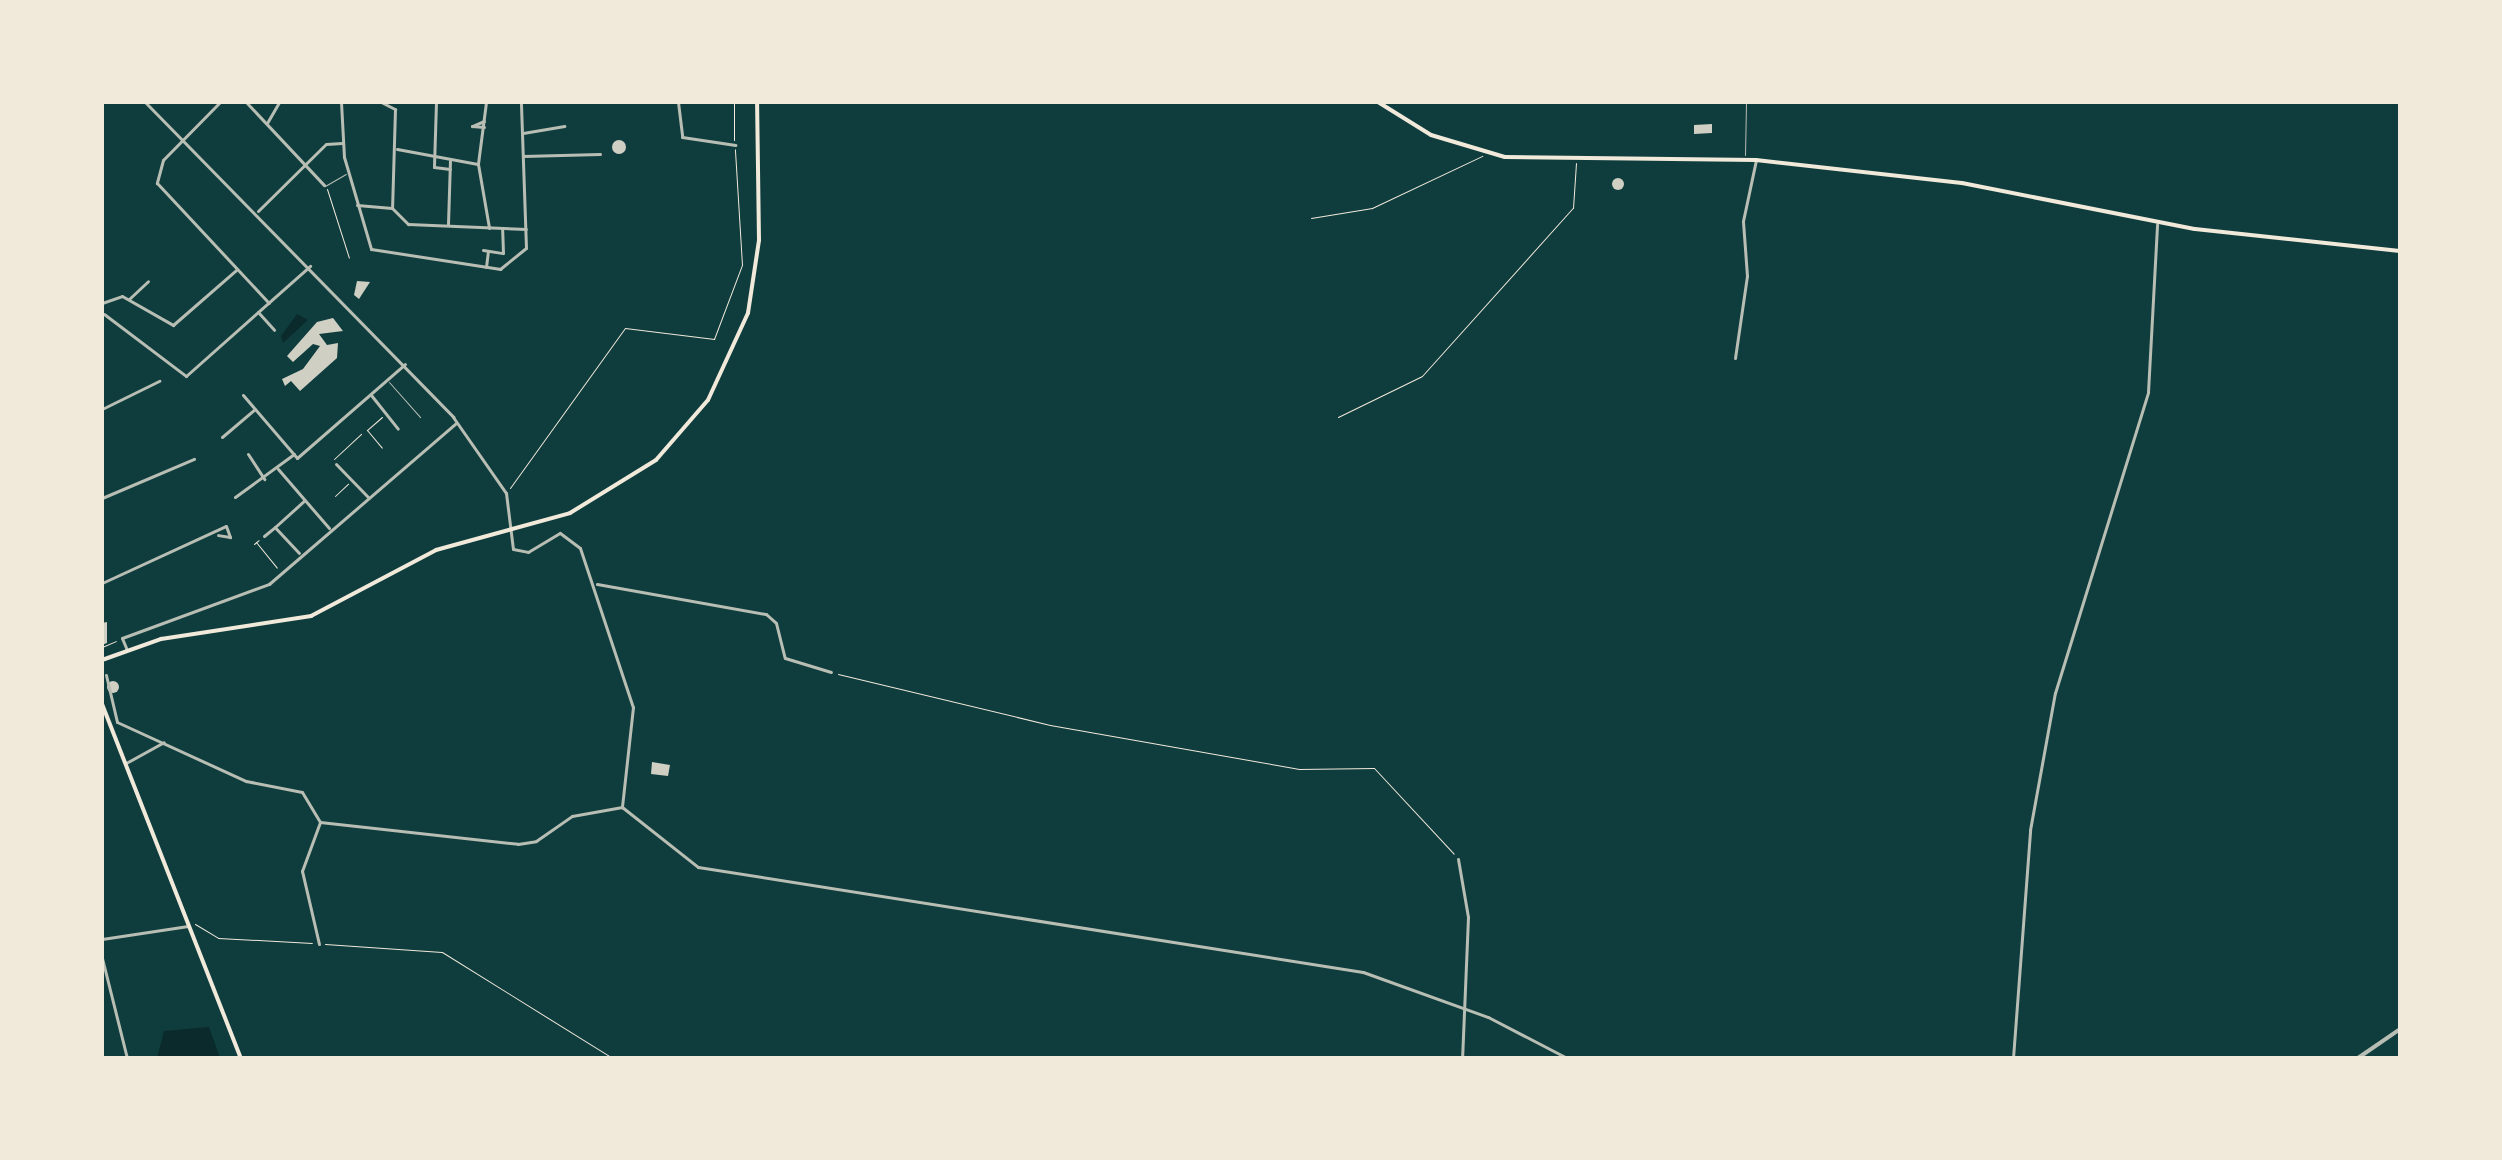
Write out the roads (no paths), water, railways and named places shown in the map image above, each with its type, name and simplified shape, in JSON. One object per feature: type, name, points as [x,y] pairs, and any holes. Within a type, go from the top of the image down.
[{"type":"main road","points":[[103,661],[127,650],[194,632],[311,616],[436,550],[570,513],[639,474],[686,429],[720,380],[756,272],[757,102]]},
{"type":"main road","points":[[1378,102],[1431,135],[1484,153],[1576,160],[1745,157],[1995,189],[2157,224],[2400,251]]},
{"type":"main road","points":[[102,704],[241,1058]]},
{"type":"street","points":[[145,102],[185,137],[258,211],[405,364],[456,422],[504,491],[510,546],[524,553],[551,534],[571,538],[597,584],[633,707],[622,807]]},
{"type":"street","points":[[220,102],[159,166],[157,183],[269,303]]},
{"type":"street","points":[[246,102],[326,187]]},
{"type":"street","points":[[266,124],[279,102]]},
{"type":"street","points":[[341,102],[342,143],[368,245],[382,256],[486,268],[520,260],[526,229],[521,102]]},
{"type":"street","points":[[381,102],[395,109],[397,149],[392,208],[400,222],[526,229]]},
{"type":"street","points":[[436,102],[434,167],[450,169]]},
{"type":"street","points":[[486,102],[480,162],[489,228]]},
{"type":"street","points":[[678,102],[682,137],[735,145]]},
{"type":"street","points":[[484,121],[472,126],[484,127]]},
{"type":"street","points":[[523,133],[564,126]]},
{"type":"street","points":[[258,211],[326,144],[342,143]]},
{"type":"street","points":[[397,149],[435,154],[450,161],[480,162]]},
{"type":"street","points":[[523,156],[600,154]]},
{"type":"street","points":[[1735,358],[1747,276],[1743,221],[1756,160]]},
{"type":"street","points":[[448,224],[450,161]]},
{"type":"street","points":[[356,205],[392,208]]},
{"type":"street","points":[[2013,1058],[2030,830],[2059,679],[2148,392],[2157,224]]},
{"type":"street","points":[[486,268],[486,251],[503,253],[502,229]]},
{"type":"street","points":[[148,281],[129,299],[102,303],[103,316],[186,376],[311,266]]},
{"type":"street","points":[[129,299],[173,325],[237,269]]},
{"type":"street","points":[[258,312],[274,330]]},
{"type":"street","points":[[235,497],[278,469],[405,364]]},
{"type":"street","points":[[102,409],[159,381]]},
{"type":"street","points":[[243,395],[294,454]]},
{"type":"street","points":[[371,395],[398,429]]},
{"type":"street","points":[[222,437],[255,409]]},
{"type":"street","points":[[127,650],[122,638],[269,584],[456,422]]},
{"type":"street","points":[[248,454],[264,479]]},
{"type":"street","points":[[102,498],[194,459]]},
{"type":"street","points":[[336,464],[369,498]]},
{"type":"street","points":[[278,469],[337,537]]},
{"type":"street","points":[[264,536],[305,500]]},
{"type":"street","points":[[275,527],[300,554]]},
{"type":"street","points":[[102,583],[218,535]]},
{"type":"street","points":[[597,584],[766,614],[776,623],[785,658],[831,672]]},
{"type":"street","points":[[106,675],[117,722],[246,781],[302,792],[320,822]]},
{"type":"street","points":[[125,764],[164,742]]},
{"type":"street","points":[[320,822],[518,844],[536,841],[572,816],[622,807],[704,869],[1365,973],[1459,1011],[1488,1017],[1567,1058]]},
{"type":"street","points":[[319,944],[302,871],[320,822]]},
{"type":"street","points":[[1458,859],[1468,917],[1459,1011],[1462,1058]]},
{"type":"street","points":[[102,939],[188,926]]},
{"type":"street","points":[[102,958],[127,1058]]},
{"type":"street","points":[[2358,1058],[2400,1029]]},
{"type":"lane","points":[[1745,157],[1746,102]]},
{"type":"lane","points":[[326,187],[348,173]]},
{"type":"lane","points":[[387,380],[420,417]]},
{"type":"water","points":[[297,314],[308,320],[283,343],[281,336]]},
{"type":"water","points":[[209,1027],[220,1058],[157,1058],[164,1031]]}]
